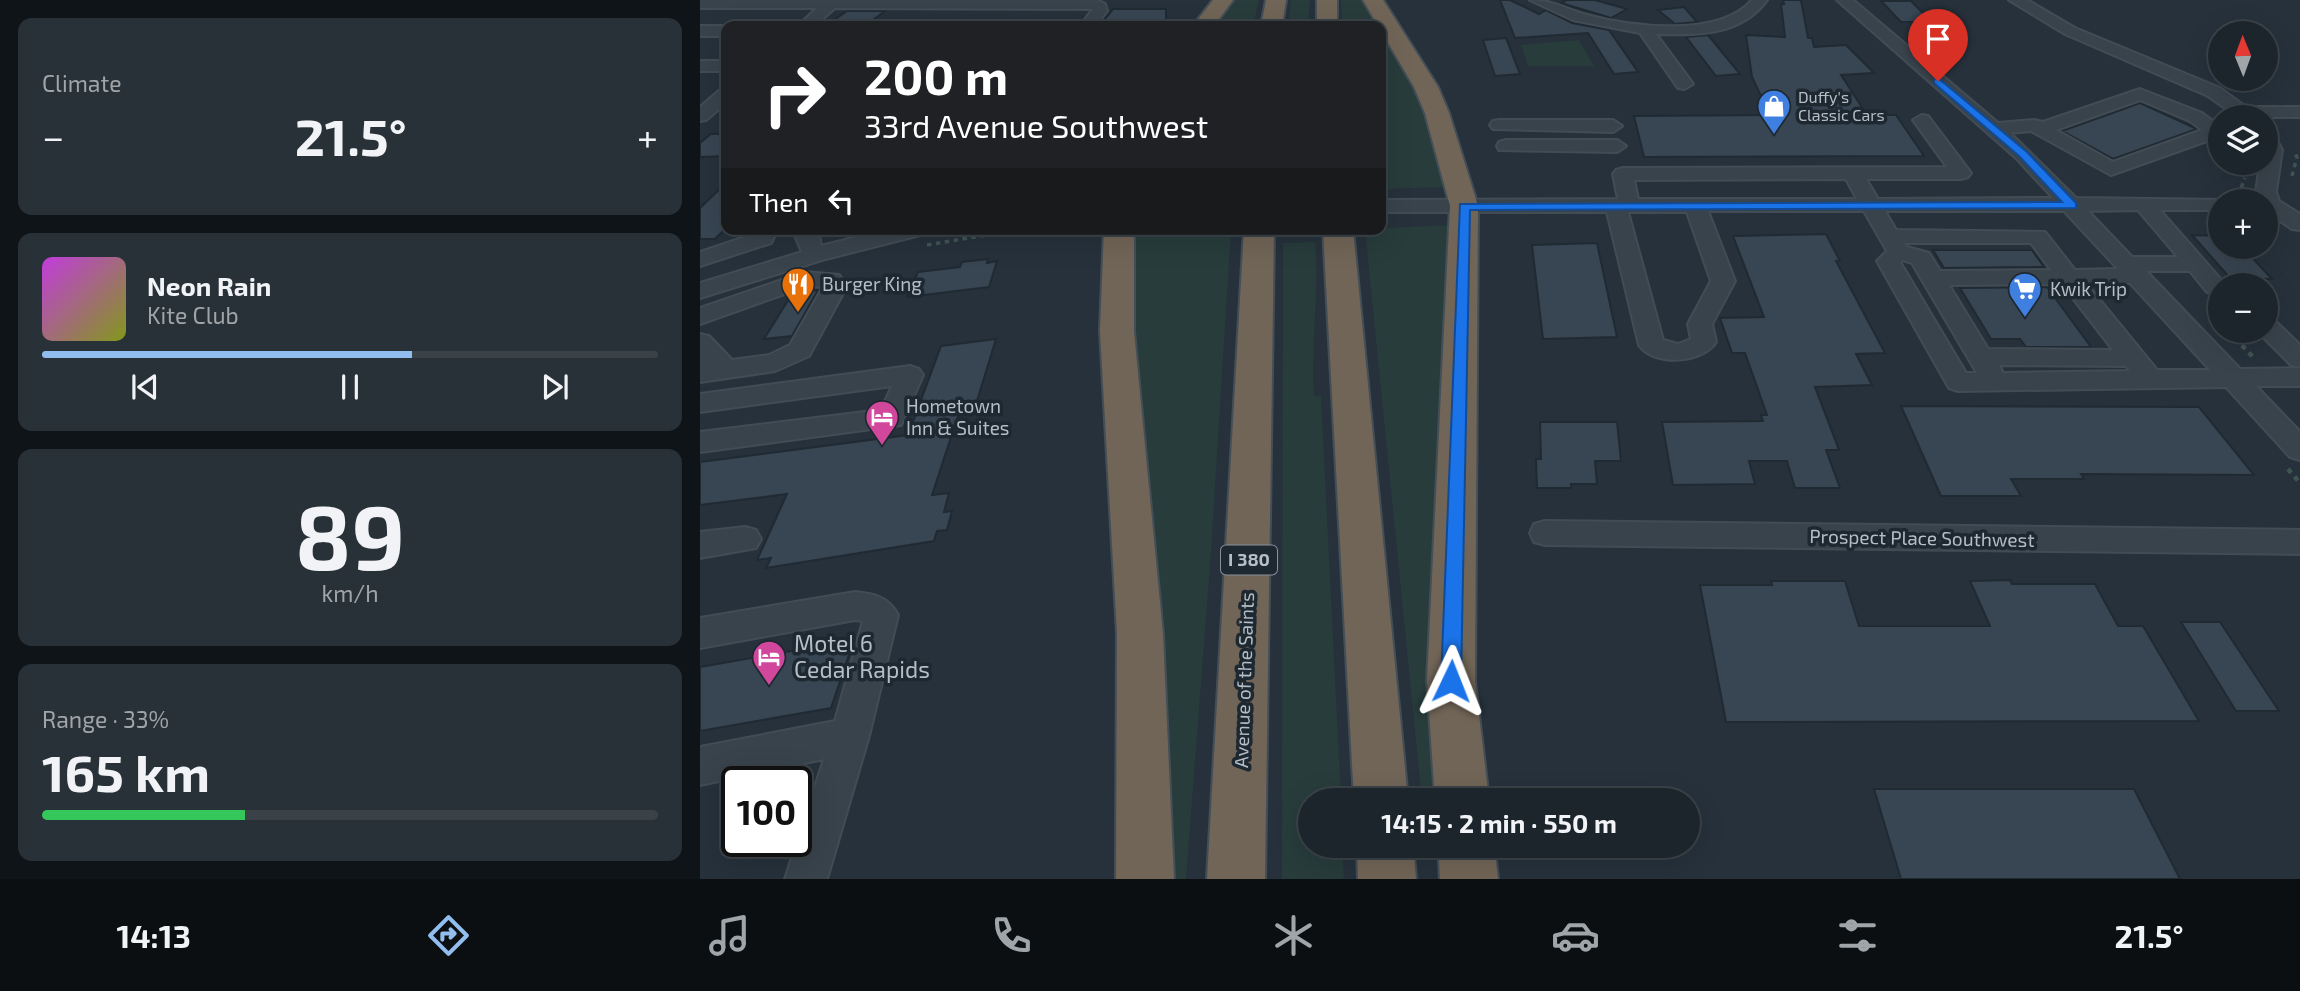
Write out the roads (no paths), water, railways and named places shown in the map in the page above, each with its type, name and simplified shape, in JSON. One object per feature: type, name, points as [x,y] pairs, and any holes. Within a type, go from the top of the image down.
[{"type":"highway","points":[[1207,21],[1223,0]]},
{"type":"highway","points":[[1273,21],[1276,0]]},
{"type":"highway","points":[[1326,0],[1327,21]]},
{"type":"highway","points":[[1373,0],[1386,21]]},
{"type":"highway","points":[[1386,21],[1426,87],[1437,113],[1464,206],[1451,681],[1461,788]]},
{"type":"highway","points":[[1119,235],[1115,286],[1120,417],[1140,634],[1145,879]]},
{"type":"highway","name":"Avenue of the Saints","points":[[1236,879],[1259,235]]},
{"type":"highway","points":[[1338,235],[1380,788]]},
{"type":"highway","points":[[1386,858],[1387,879]]},
{"type":"highway","points":[[1467,858],[1469,879]]},
{"type":"street","points":[[1537,0],[1553,13],[1648,29],[1708,27],[1744,18],[1760,0]]},
{"type":"street","points":[[1844,0],[1866,22],[2023,154],[2300,450]]},
{"type":"street","points":[[2016,0],[2070,31],[2214,92],[2232,105]]},
{"type":"street","points":[[700,4],[1059,2],[1095,4],[1100,7],[1100,11],[1091,21]]},
{"type":"street","points":[[811,21],[832,3]]},
{"type":"street","points":[[881,19],[900,3]]},
{"type":"street","points":[[988,19],[1004,4]]},
{"type":"street","points":[[1744,18],[1765,25]]},
{"type":"street","points":[[1648,29],[1647,35],[1684,83]]},
{"type":"street","points":[[700,31],[721,31]]},
{"type":"street","points":[[700,50],[721,50]]},
{"type":"street","points":[[700,66],[721,66]]},
{"type":"street","points":[[700,88],[719,98],[700,118]]},
{"type":"street","points":[[1995,129],[2034,125],[2041,129],[2111,169],[2215,132],[2196,117],[2140,94],[2041,129]]},
{"type":"street","points":[[2278,113],[2300,112]]},
{"type":"street","points":[[700,118],[721,120]]},
{"type":"street","points":[[1623,174],[1961,173],[1922,120]]},
{"type":"street","points":[[1499,125],[1612,123],[1623,174],[1623,205],[1652,345],[1671,353],[1691,349],[1704,342],[1700,324],[1723,281],[1695,205]]},
{"type":"street","points":[[1506,146],[1617,146]]},
{"type":"street","points":[[1852,173],[1894,244],[1921,258],[1995,382]]},
{"type":"street","points":[[1386,206],[2208,204]]},
{"type":"street","points":[[2278,204],[2300,204]]},
{"type":"street","points":[[2144,205],[2208,279]]},
{"type":"street","points":[[2278,210],[2300,224]]},
{"type":"street","points":[[700,259],[763,238],[764,235]]},
{"type":"street","points":[[807,235],[814,255]]},
{"type":"street","points":[[700,291],[814,255],[892,235]]},
{"type":"street","points":[[1894,244],[2037,237],[2151,380]]},
{"type":"street","points":[[1894,244],[1888,261],[1958,382],[2300,377]]},
{"type":"street","points":[[1934,278],[2068,277],[2196,264]]},
{"type":"street","points":[[700,316],[805,279],[831,280],[835,286],[800,350],[775,363],[700,371]]},
{"type":"street","points":[[2278,338],[2300,359]]},
{"type":"street","points":[[700,342],[719,360],[700,371]]},
{"type":"street","points":[[1980,357],[2133,358]]},
{"type":"street","points":[[700,403],[910,375],[891,418],[700,442]]},
{"type":"street","name":"Prospect Place Southwest","points":[[1545,533],[2300,542]]},
{"type":"street","points":[[700,545],[745,539]]},
{"type":"street","points":[[700,633],[855,606],[872,608],[881,615],[850,736],[806,879]]},
{"type":"street","points":[[700,766],[850,736]]},
{"type":"place","name":"Duffy's Classic Cars","points":[[1774,136]]},
{"type":"place","name":"Burger King","points":[[798,314]]},
{"type":"place","name":"Kwik Trip","points":[[2025,319]]},
{"type":"place","name":"Hometown Inn & Suites","points":[[882,447]]},
{"type":"place","name":"Motel 6 Cedar Rapids","points":[[769,687]]}]
